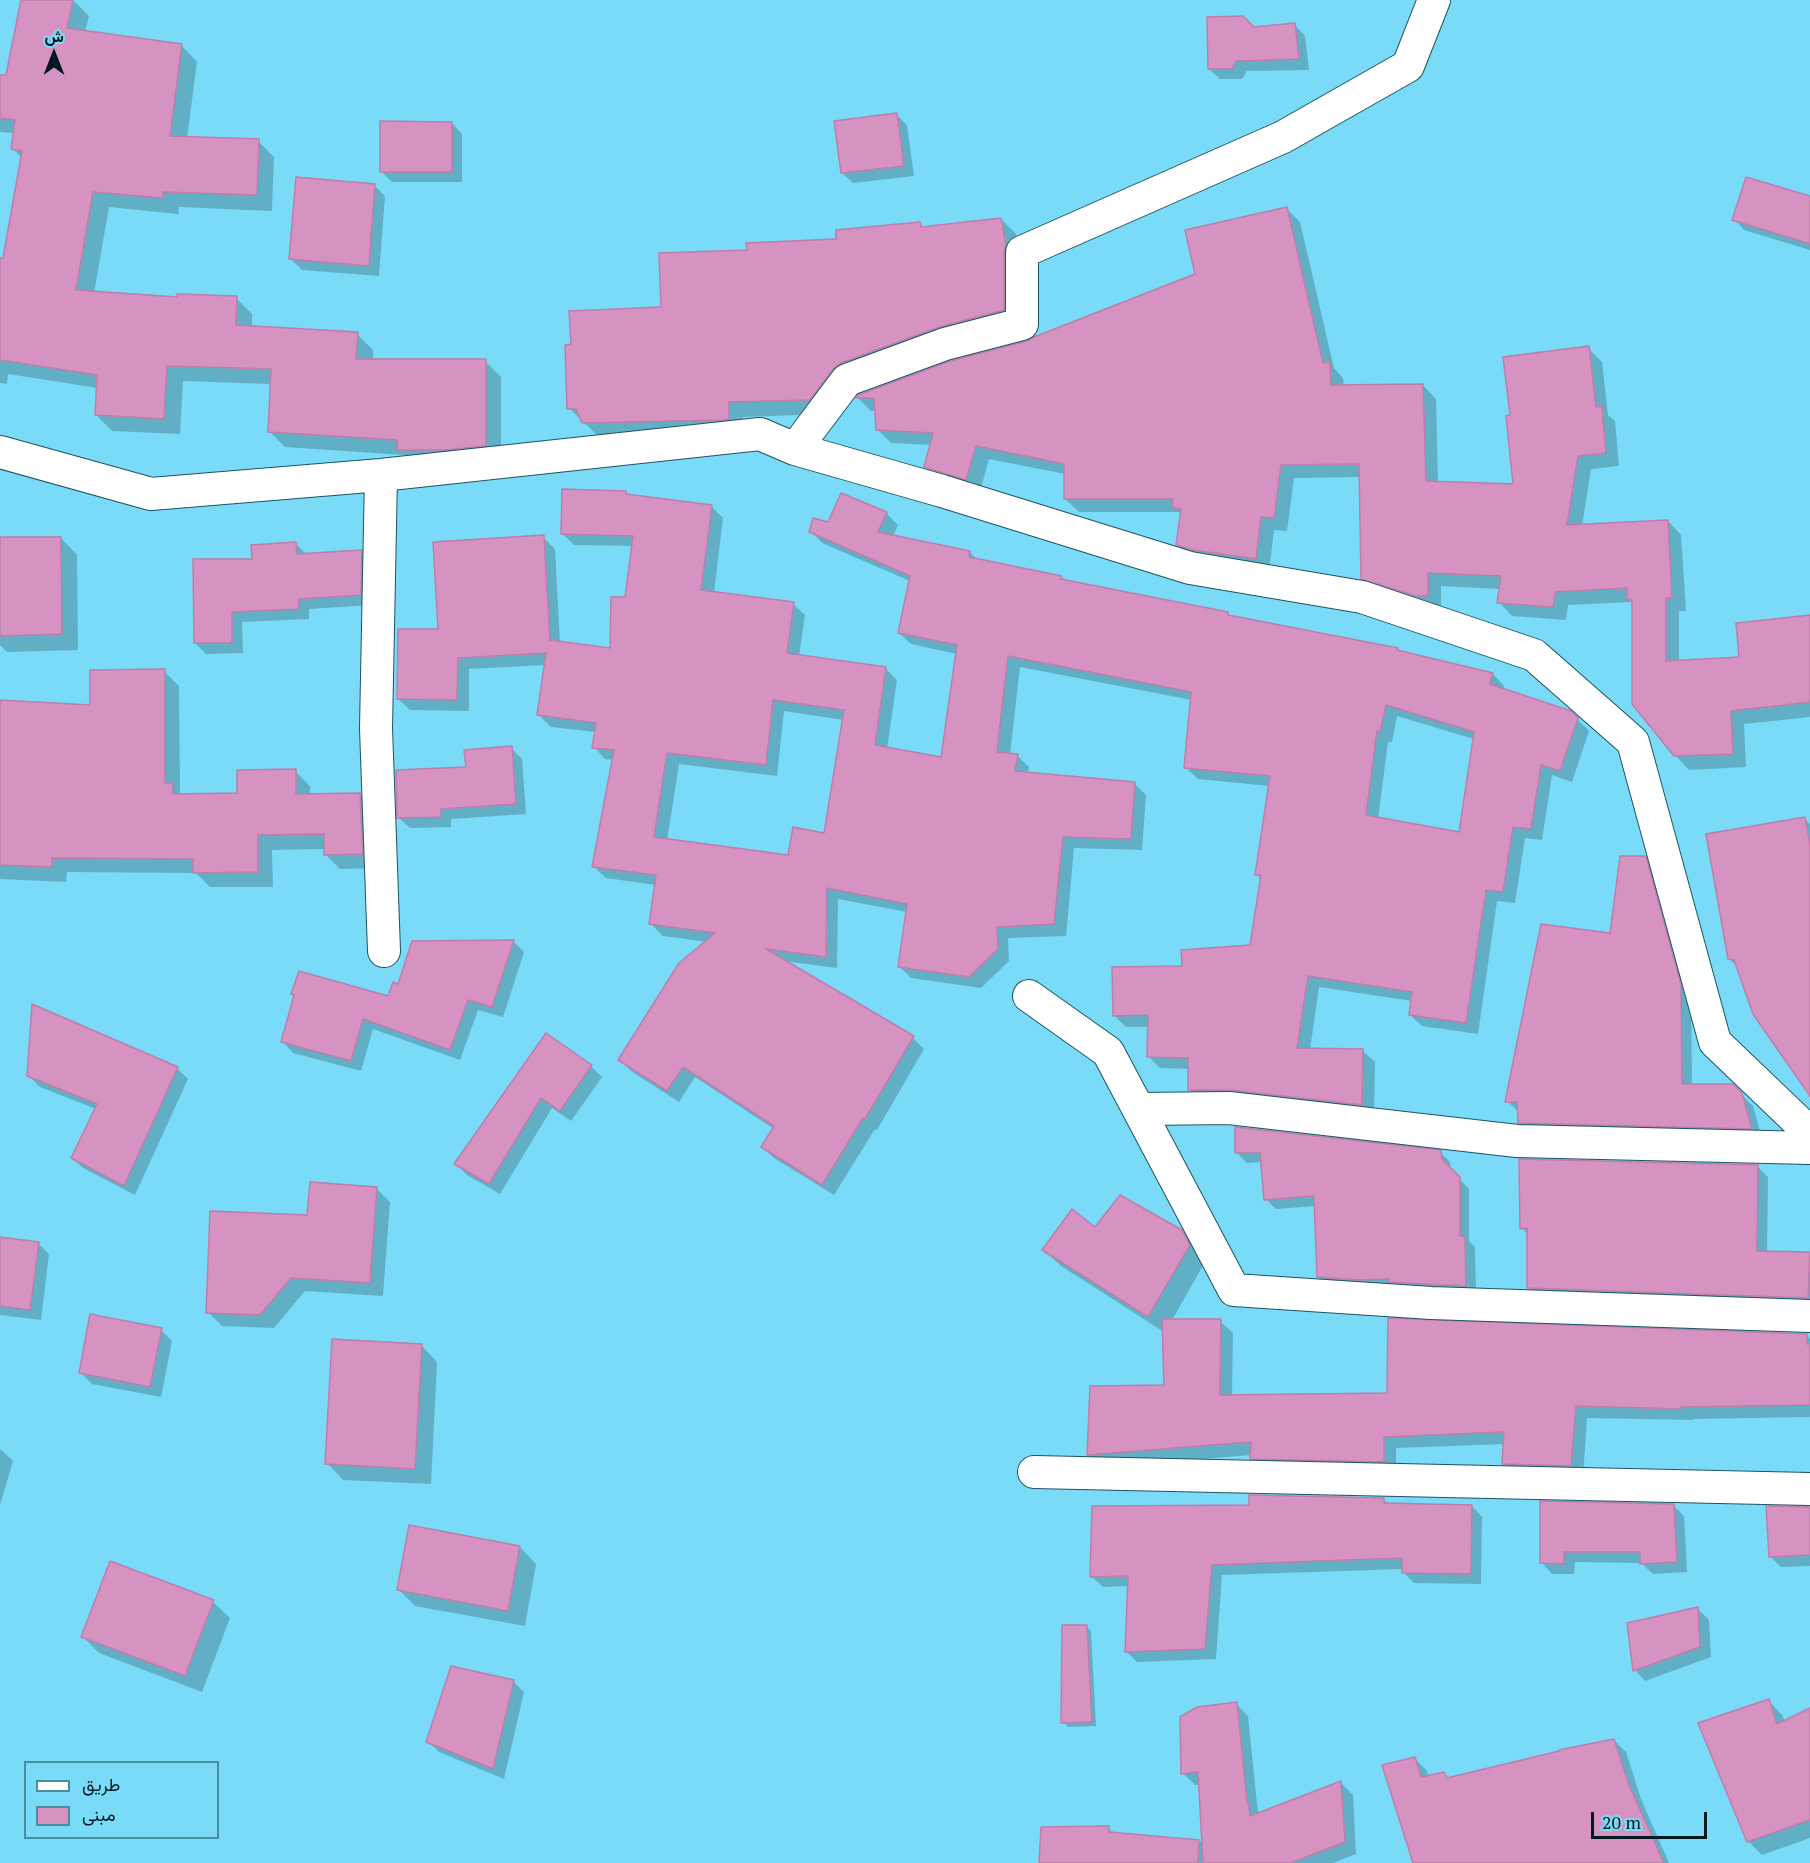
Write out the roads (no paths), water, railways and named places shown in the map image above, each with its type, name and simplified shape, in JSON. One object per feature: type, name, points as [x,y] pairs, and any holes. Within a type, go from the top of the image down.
[{"type":"street","points":[[795,448],[847,380],[945,344],[1022,324],[1022,252],[1282,137],[1408,66],[1434,0]]},
{"type":"street","points":[[0,452],[151,494],[381,475],[760,434],[795,448],[1190,568],[1362,597],[1534,655],[1633,742],[1715,1042],[1810,1133]]},
{"type":"street","points":[[381,475],[376,728],[384,951]]},
{"type":"street","points":[[1029,996],[1108,1052],[1234,1290],[1431,1303],[1810,1316]]},
{"type":"street","points":[[1138,1109],[1229,1108],[1517,1141],[1810,1149]]},
{"type":"street","points":[[1035,1472],[1810,1489]]}]
